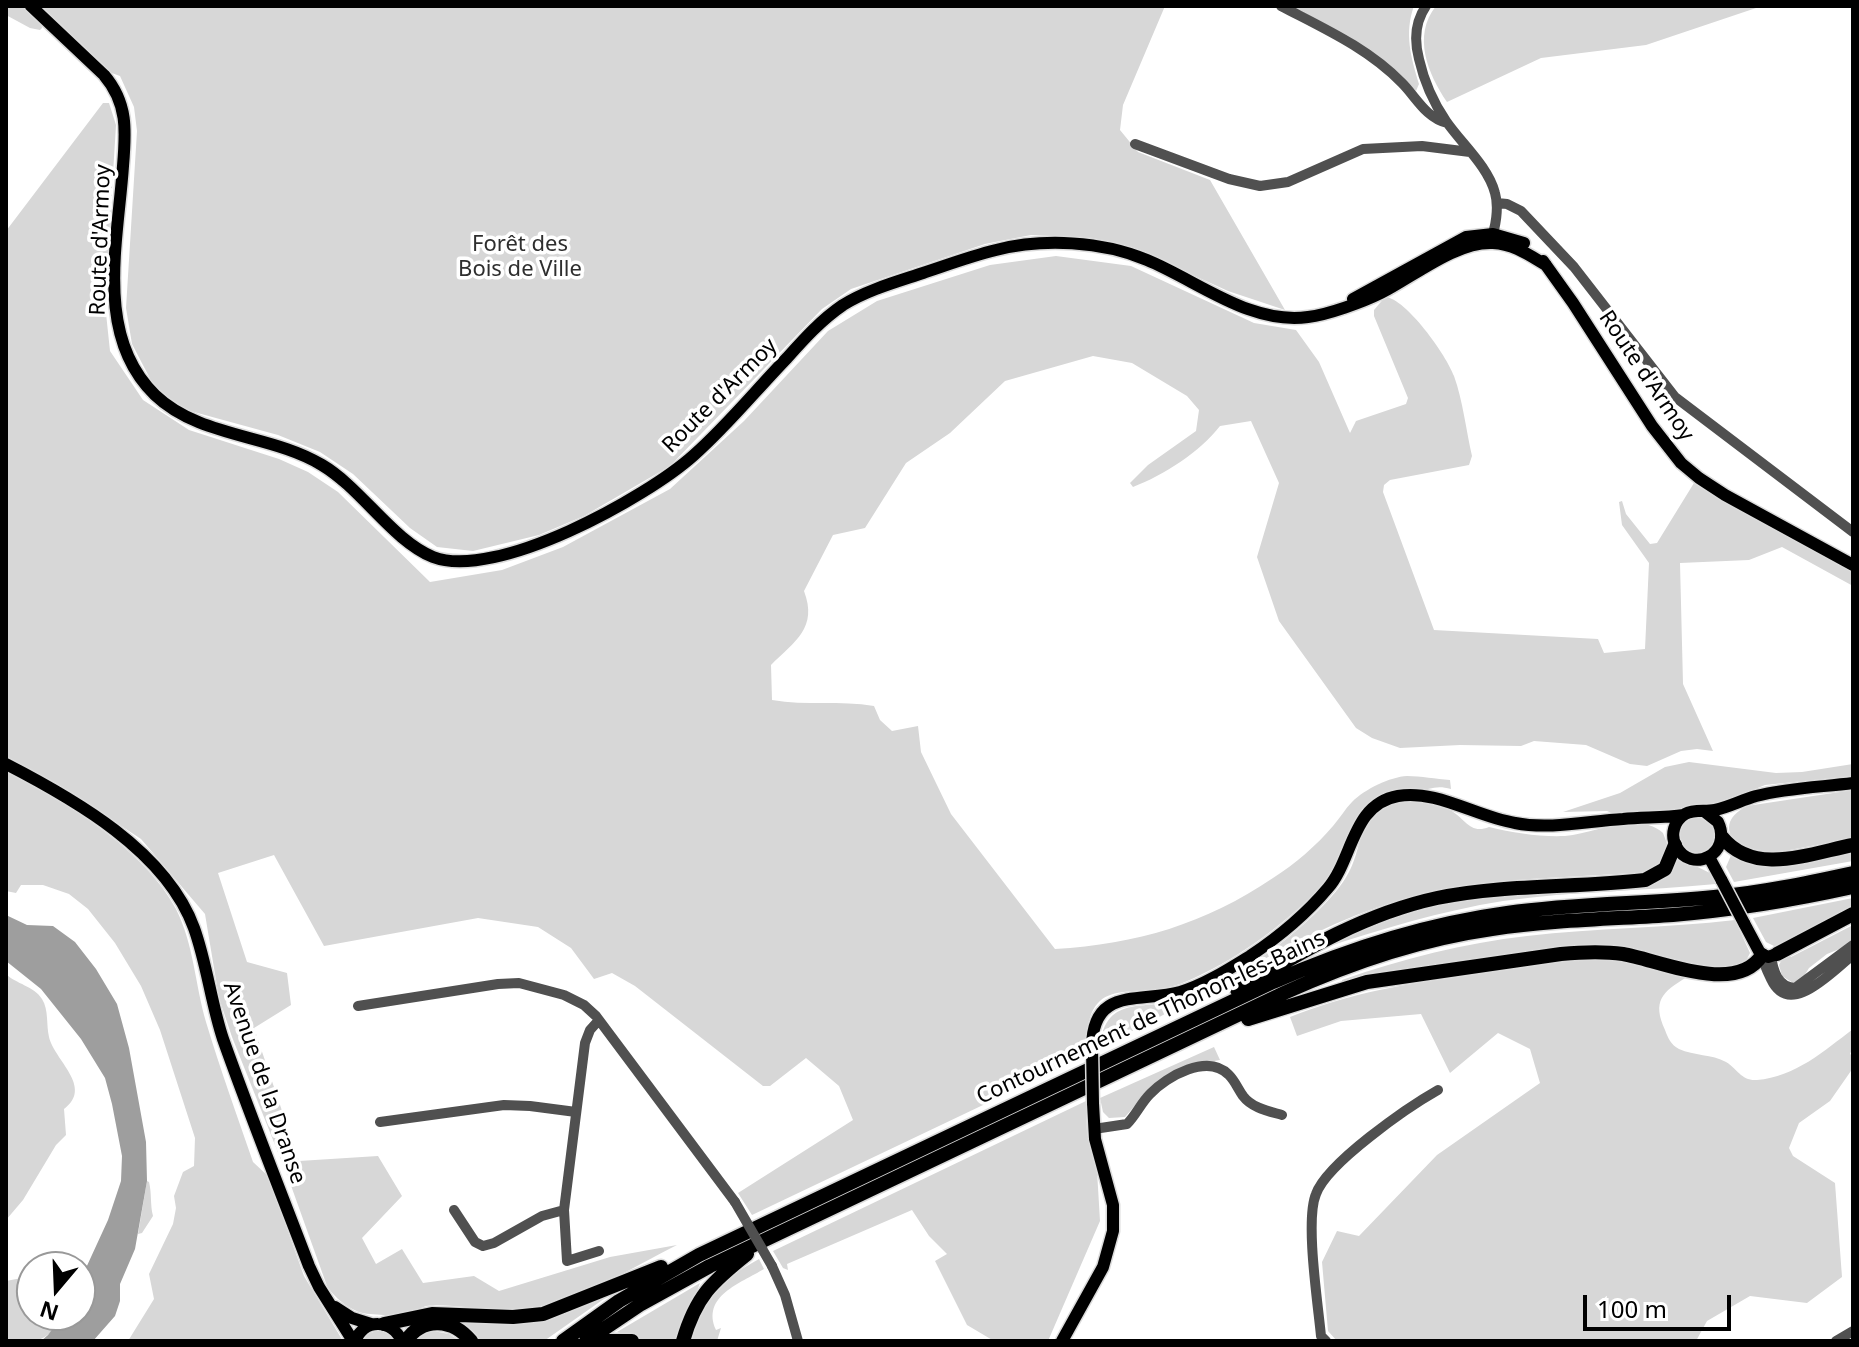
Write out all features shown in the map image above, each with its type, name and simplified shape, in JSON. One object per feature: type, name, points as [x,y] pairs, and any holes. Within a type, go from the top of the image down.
[{"type":"highway","points":[[1722,833],[1740,854],[1771,860],[1853,845]]},
{"type":"highway","points":[[1160,1036],[1316,943],[1372,918],[1451,896],[1645,880],[1665,869],[1674,841]]},
{"type":"highway","name":"Contournement de Thonon-les-Bains","points":[[563,1341],[645,1285],[727,1242],[1302,969],[1361,947],[1434,926],[1484,916],[1547,908],[1756,892],[1853,873]]},
{"type":"highway","name":"Contournement de Thonon-les-Bains","points":[[586,1341],[663,1290],[767,1238],[1181,1041],[1323,976],[1373,958],[1444,938],[1541,923],[1751,906],[1853,887]]},
{"type":"highway","points":[[1181,1041],[1341,988],[1414,973],[1591,952],[1635,956],[1696,972],[1719,974],[1749,968],[1853,914]]},
{"type":"highway","points":[[683,1341],[694,1308],[708,1286],[767,1238]]},
{"type":"highway","points":[[378,1324],[432,1314],[513,1317],[543,1314],[727,1242]]},
{"type":"highway","points":[[404,1341],[420,1327],[440,1322],[459,1329],[471,1341]]},
{"type":"highway","points":[[608,1341],[632,1341]]},
{"type":"main road","name":"Route d'Armoy","points":[[31,6],[104,75],[116,91],[123,109],[125,142],[115,314],[121,339],[138,375],[162,401],[183,414],[299,454],[322,465],[344,481],[412,544],[441,559],[479,559],[539,545],[565,534],[649,487],[695,454],[814,329],[843,305],[884,286],[995,250],[1026,244],[1055,244],[1127,252],[1244,307],[1280,317],[1313,317],[1344,306],[1452,243],[1511,238],[1530,247],[1546,265],[1652,426],[1681,463],[1725,495],[1853,565]]},
{"type":"main road","name":"Avenue de la Dranse","points":[[6,764],[69,797],[100,818],[153,867],[183,905],[197,939],[225,1043],[312,1273],[354,1341]]},
{"type":"main road","points":[[1062,1341],[1103,1267],[1113,1231],[1111,1192],[1094,1129],[1092,1048],[1096,1022],[1114,1003],[1127,998],[1186,990],[1250,956],[1272,939],[1326,890],[1341,869],[1362,820],[1372,808],[1386,799],[1401,795],[1426,797],[1500,820],[1532,825],[1684,815],[1764,795],[1853,783]]},
{"type":"main road","points":[[1639,818],[1661,826],[1688,858],[1699,860],[1709,857],[1719,847],[1730,814],[1746,800]]},
{"type":"main road","points":[[1704,811],[1713,816],[1722,833]]},
{"type":"main road","points":[[1674,841],[1675,826],[1684,815]]},
{"type":"main road","points":[[1709,857],[1744,923],[1770,955]]},
{"type":"main road","points":[[332,1305],[352,1318],[395,1330],[404,1341]]},
{"type":"main road","points":[[354,1341],[361,1331],[378,1324]]},
{"type":"street","points":[[1281,6],[1356,46],[1401,81],[1433,118],[1447,123]]},
{"type":"street","points":[[1426,6],[1417,24],[1417,53],[1430,94],[1447,123],[1492,184],[1496,209],[1487,238]]},
{"type":"street","points":[[1135,144],[1229,179],[1260,186],[1288,182],[1363,149],[1422,146],[1470,152]]},
{"type":"street","points":[[1496,209],[1507,204],[1521,211],[1574,267],[1675,397],[1853,532]]},
{"type":"street","points":[[1770,955],[1780,982],[1795,988],[1853,945]]},
{"type":"street","points":[[1770,955],[1775,986],[1783,993],[1793,995],[1807,991],[1853,955]]},
{"type":"street","points":[[358,1006],[519,983],[564,995],[588,1008],[735,1202],[782,1287],[798,1341]]},
{"type":"street","points":[[599,1020],[587,1036],[564,1210],[567,1261],[599,1251]]},
{"type":"street","points":[[1094,1129],[1127,1124],[1159,1085],[1182,1072],[1207,1066],[1223,1070],[1254,1106],[1282,1115]]},
{"type":"street","points":[[1326,1341],[1321,1336],[1312,1233],[1316,1193],[1330,1171],[1343,1160],[1417,1102],[1438,1090]]},
{"type":"street","points":[[380,1122],[504,1105],[576,1112]]},
{"type":"street","points":[[454,1210],[475,1242],[483,1246],[542,1216],[564,1210]]},
{"type":"street","points":[[1836,1341],[1853,1331]]},
{"type":"green space","points":[[6,6],[24,6],[41,22],[42,28],[30,28],[6,15]]},
{"type":"green space","name":"Forêt des Bois de Ville","points":[[39,6],[1165,6],[1123,105],[1120,130],[1138,152],[1210,180],[1285,310],[1228,291],[1140,251],[1093,238],[1031,235],[985,244],[851,289],[822,309],[670,466],[584,516],[539,535],[473,551],[437,547],[410,528],[353,474],[320,452],[278,435],[183,409],[157,392],[132,344],[126,308],[137,131],[134,107],[120,76],[109,72]]},
{"type":"green space","points":[[1290,6],[1414,6],[1409,36],[1419,84],[1416,91],[1357,43]]},
{"type":"green space","points":[[1436,6],[1762,6],[1646,45],[1541,58],[1447,102],[1425,55],[1425,30]]},
{"type":"green space","points":[[103,103],[109,103],[116,125],[105,304],[110,351],[143,400],[189,430],[279,459],[308,472],[338,492],[430,582],[502,570],[563,547],[670,489],[744,421],[828,331],[877,301],[990,265],[1056,256],[1131,266],[1254,323],[1296,330],[1319,362],[1350,433],[1356,421],[1406,404],[1408,398],[1374,316],[1374,310],[1385,297],[1404,307],[1435,342],[1454,376],[1472,456],[1469,465],[1390,480],[1384,485],[1383,492],[1434,630],[1598,639],[1604,653],[1645,649],[1649,563],[1622,525],[1619,502],[1622,501],[1626,514],[1650,544],[1657,543],[1694,483],[1853,571],[1853,586],[1782,547],[1749,560],[1680,563],[1683,684],[1713,751],[1681,751],[1647,766],[1630,764],[1586,745],[1534,741],[1521,746],[1400,748],[1372,738],[1356,728],[1279,621],[1257,557],[1279,483],[1251,421],[1220,426],[1181,462],[1133,487],[1130,483],[1148,465],[1196,431],[1199,410],[1187,396],[1132,363],[1093,356],[1005,381],[950,433],[906,463],[865,528],[833,535],[804,591],[808,615],[802,633],[771,665],[772,700],[874,706],[880,720],[892,731],[918,726],[921,752],[951,814],[1055,949],[1142,936],[1222,908],[1289,867],[1320,840],[1357,797],[1386,781],[1407,776],[1450,780],[1451,789],[1436,787],[1392,792],[1376,799],[1363,811],[1328,877],[1316,892],[1271,931],[1238,954],[1185,982],[1165,988],[1115,994],[1103,999],[1093,1010],[1086,1056],[752,1215],[738,1193],[853,1120],[839,1086],[806,1058],[770,1086],[763,1086],[635,986],[612,973],[594,979],[571,948],[538,927],[478,918],[324,946],[274,855],[218,873],[247,962],[287,973],[291,1005],[254,1028],[299,1161],[378,1156],[402,1196],[362,1238],[376,1264],[402,1249],[423,1283],[474,1276],[499,1291],[610,1257],[677,1245],[605,1282],[548,1304],[506,1309],[436,1305],[396,1318],[364,1313],[346,1305],[327,1286],[219,998],[205,914],[141,839],[56,783],[6,758],[6,231]]},
{"type":"green space","points":[[1689,762],[1776,773],[1853,764],[1853,776],[1765,785],[1711,807],[1614,814],[1607,811],[1563,812],[1620,793],[1665,767]]},
{"type":"green space","points":[[6,772],[53,797],[102,829],[145,867],[176,909],[191,951],[206,1022],[253,1162],[268,1176],[304,1276],[343,1341],[128,1341],[154,1299],[149,1274],[173,1224],[176,1208],[174,1196],[183,1172],[194,1166],[195,1138],[160,1030],[141,986],[115,943],[88,909],[69,894],[43,885],[21,885],[16,893],[6,891]]},
{"type":"green space","points":[[1853,790],[1853,838],[1774,853],[1738,848],[1729,830],[1731,819],[1747,806]]},
{"type":"green space","points":[[1399,801],[1425,802],[1444,807],[1477,829],[1489,827],[1536,835],[1565,836],[1615,825],[1641,823],[1663,833],[1668,846],[1657,869],[1636,875],[1470,885],[1418,895],[1376,908],[1295,943],[1100,1047],[1110,1018],[1120,1011],[1195,995],[1248,966],[1291,935],[1326,903],[1343,882],[1366,825],[1373,816]]},
{"type":"green space","points":[[1698,817],[1711,822],[1716,835],[1711,848],[1698,853],[1685,848],[1680,835],[1685,822]]},
{"type":"green space","points":[[1853,849],[1853,861],[1734,882],[1726,867],[1732,853],[1737,856]]},
{"type":"green space","points":[[1677,857],[1710,873],[1716,884],[1503,901],[1411,921],[1321,949],[1349,932],[1410,910],[1474,896],[1644,884]]},
{"type":"green space","points":[[1853,898],[1853,910],[1776,947],[1766,942],[1753,918]]},
{"type":"green space","points":[[1735,920],[1750,953],[1746,961],[1735,967],[1716,969],[1637,952],[1343,983],[1342,980],[1433,953],[1503,939]]},
{"type":"green space","points":[[1853,925],[1853,939],[1809,968],[1803,978],[1793,983],[1782,976],[1779,965],[1783,957],[1791,957]]},
{"type":"green space","points":[[1596,958],[1627,961],[1687,977],[1666,993],[1660,1004],[1661,1020],[1670,1041],[1685,1051],[1726,1062],[1747,1079],[1784,1074],[1820,1054],[1853,1029],[1850,1054],[1853,1056],[1853,1068],[1830,1101],[1799,1123],[1789,1148],[1793,1156],[1835,1183],[1842,1277],[1807,1303],[1750,1296],[1707,1321],[1696,1341],[1337,1341],[1328,1331],[1322,1262],[1337,1231],[1359,1236],[1437,1155],[1540,1083],[1530,1049],[1498,1033],[1450,1073],[1421,1014],[1341,1021],[1297,1036],[1290,1017],[1357,995],[1402,985],[1472,975],[1472,972]]},
{"type":"green space","points":[[6,974],[42,999],[52,1046],[70,1073],[75,1092],[64,1109],[66,1135],[56,1145],[23,1200],[6,1220]]},
{"type":"green space","points":[[1214,1047],[1220,1060],[1203,1063],[1146,1093],[1125,1117],[1109,1118],[1103,1112],[1100,1098]]},
{"type":"green space","points":[[1086,1101],[1087,1133],[1097,1171],[1100,1221],[1048,1341],[994,1341],[967,1325],[935,1261],[947,1254],[929,1236],[912,1210],[787,1264],[788,1270],[783,1268],[773,1251]]},
{"type":"green space","points":[[147,1181],[153,1216],[142,1233],[138,1234]]},
{"type":"green space","points":[[759,1259],[764,1269],[726,1292],[714,1308],[716,1330],[721,1328],[717,1341],[690,1341],[700,1312],[714,1292],[733,1275]]},
{"type":"green space","points":[[16,1279],[16,1331],[52,1331],[46,1336],[28,1341],[9,1341],[6,1337],[6,1281]]},
{"type":"green space","points":[[700,1283],[679,1341],[644,1341],[617,1332]]},
{"type":"green space","points":[[618,1289],[544,1341],[478,1341],[455,1322],[509,1321]]},
{"type":"green space","points":[[379,1330],[387,1332],[395,1341],[362,1341],[368,1334]]},
{"type":"green space","points":[[420,1332],[449,1334],[460,1341],[412,1341]]},
{"type":"shaded area","points":[[6,915],[27,925],[53,926],[75,942],[96,969],[117,1004],[129,1048],[146,1142],[147,1181],[135,1249],[120,1284],[120,1301],[115,1316],[93,1341],[41,1341],[51,1331],[96,1331],[94,1251],[121,1181],[122,1156],[112,1104],[105,1078],[81,1039],[41,989],[6,961]]}]
